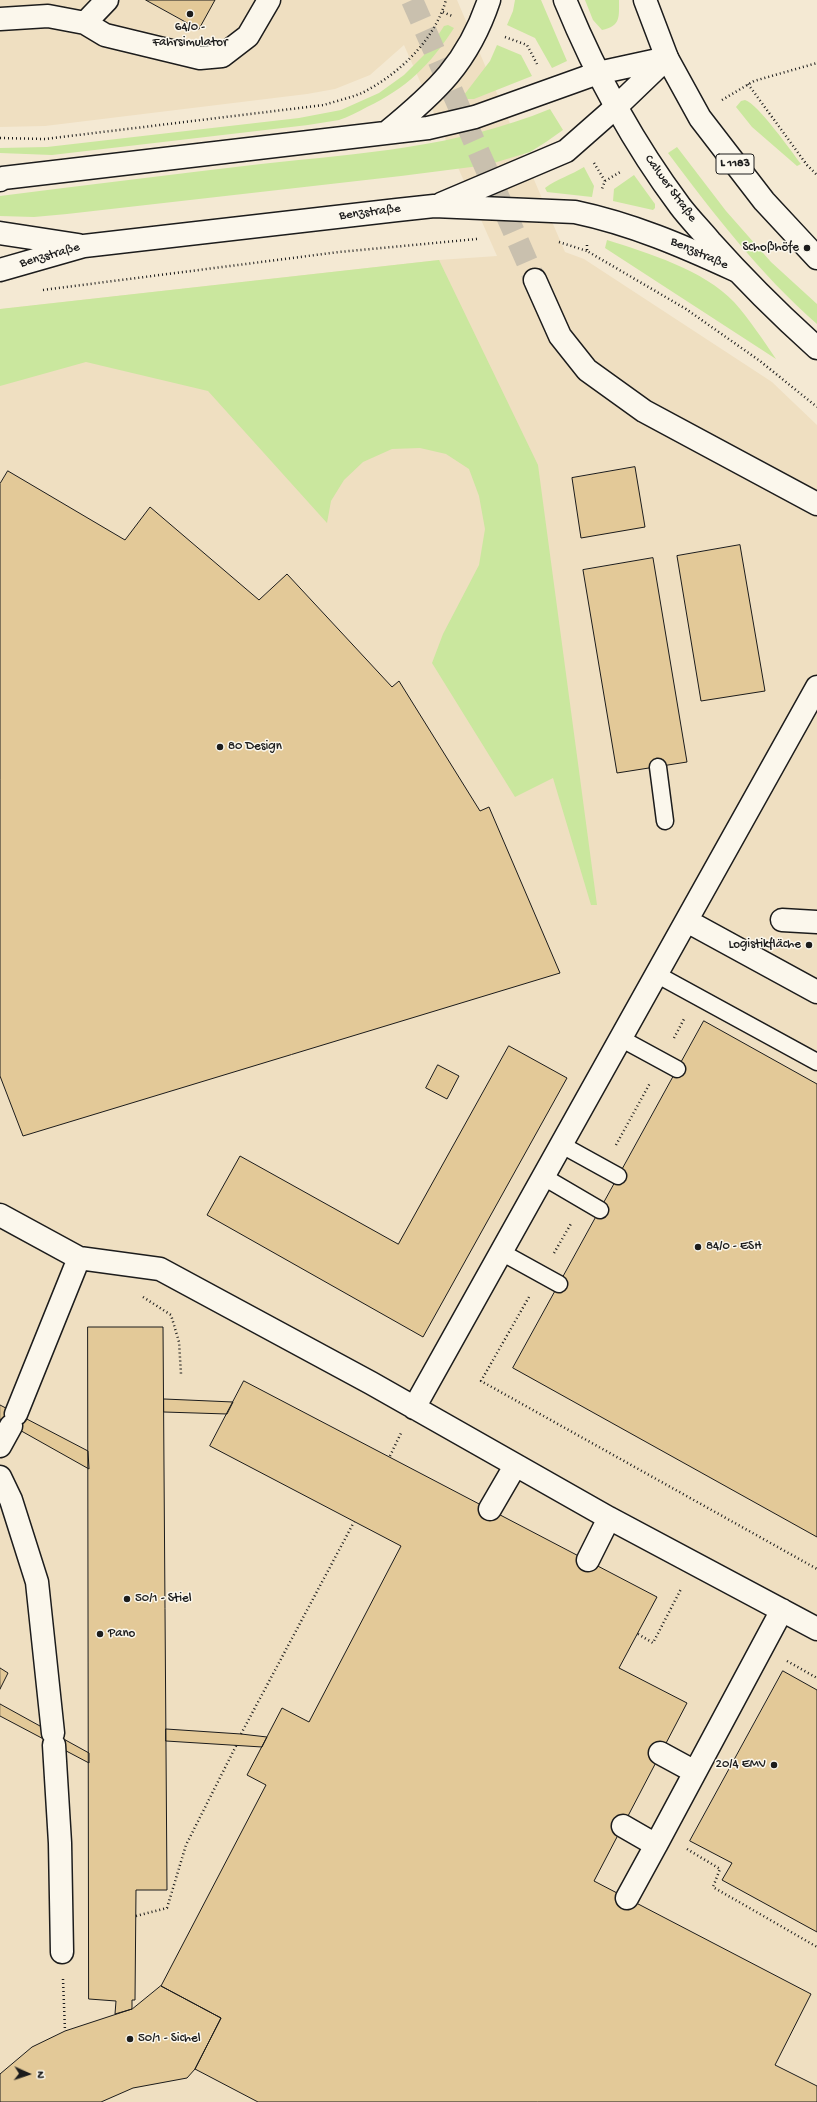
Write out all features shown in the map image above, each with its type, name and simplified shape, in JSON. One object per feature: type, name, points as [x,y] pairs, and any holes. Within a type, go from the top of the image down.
[{"type":"street","points":[[85,23],[107,0]]},
{"type":"street","points":[[0,20],[48,16],[85,23],[105,35],[200,58],[222,56],[248,36],[269,0]]},
{"type":"street","points":[[386,133],[423,102],[454,69],[480,27],[489,0]]},
{"type":"street","name":"Calwer Straße","points":[[565,0],[598,73],[616,107],[645,156],[680,207],[735,270],[780,315],[817,348]]},
{"type":"street","name":"L 1183","points":[[645,0],[667,58],[700,118],[764,201],[817,258]]},
{"type":"street","points":[[1,178],[428,128],[475,118],[598,73],[667,58]]},
{"type":"street","points":[[434,206],[566,151],[616,107],[667,58]]},
{"type":"street","name":"Benzstraße","points":[[0,270],[84,246],[434,206],[575,212],[590,215],[666,239],[735,270]]},
{"type":"street","points":[[0,233],[84,246]]},
{"type":"street","points":[[535,280],[560,336],[587,370],[644,411],[817,504]]},
{"type":"street","points":[[414,1408],[542,1176],[817,688]]},
{"type":"street","points":[[782,920],[817,922]]},
{"type":"street","points":[[687,921],[817,992]]},
{"type":"street","points":[[0,1215],[79,1258],[160,1269],[414,1408],[609,1518],[817,1629]]},
{"type":"street","points":[[0,1446],[14,1420],[79,1258]]},
{"type":"street","points":[[490,1510],[515,1466]]},
{"type":"street","points":[[0,1477],[11,1500],[37,1582],[53,1739],[60,1843],[62,1952]]},
{"type":"street","points":[[588,1560],[609,1518]]},
{"type":"street","points":[[627,1898],[782,1610]]},
{"type":"street","points":[[660,1753],[695,1772]]},
{"type":"street","points":[[623,1826],[656,1844]]},
{"type":"lane","points":[[658,766],[665,821]]},
{"type":"lane","points":[[656,974],[817,1062]]},
{"type":"lane","points":[[620,1038],[677,1069]]},
{"type":"lane","points":[[560,1144],[618,1176]]},
{"type":"lane","points":[[542,1176],[600,1210]]},
{"type":"lane","points":[[501,1252],[559,1284]]},
{"type":"path","points":[[0,138],[45,139],[324,105],[361,93],[393,74],[424,44],[443,12],[446,0]]},
{"type":"path","points":[[729,95],[748,84],[817,63]]},
{"type":"path","points":[[748,84],[807,165],[817,175]]},
{"type":"path","points":[[38,290],[339,252],[480,239]]},
{"type":"path","points":[[551,239],[587,251]]},
{"type":"path","points":[[603,1168],[688,1012]]},
{"type":"path","points":[[584,1201],[481,1381],[817,1569]]},
{"type":"path","points":[[135,1296],[143,1297],[171,1315],[179,1342],[181,1374]]},
{"type":"path","points":[[241,1734],[354,1522]]},
{"type":"path","points":[[638,1634],[653,1643],[694,1564]]},
{"type":"path","points":[[782,1658],[817,1678]]},
{"type":"path","points":[[136,1916],[167,1908],[186,1845],[237,1744]]},
{"type":"path","points":[[686,1849],[720,1869],[713,1887],[817,1947]]},
{"type":"path","points":[[62,1952],[65,2031]]},
{"type":"shaded area","points":[[0,0],[457,0],[565,252],[584,259],[772,382],[817,425],[817,2102],[0,2102],[0,309],[439,260],[497,256],[404,45],[370,75],[335,89],[307,94],[45,126],[0,127]]},
{"type":"green space","points":[[515,0],[541,0],[567,61],[552,68],[535,38],[507,25],[513,11]]},
{"type":"green space","points":[[585,0],[619,0],[619,16],[616,23],[613,26],[602,30],[593,20]]},
{"type":"green space","points":[[448,25],[454,28],[445,41],[426,64],[406,83],[381,100],[339,120],[308,125],[52,155],[0,153],[0,148],[47,147],[299,118],[341,110],[379,93],[404,75],[428,51],[444,26]]},
{"type":"green space","points":[[497,45],[521,55],[532,76],[474,99],[464,99],[464,95],[490,61]]},
{"type":"green space","points":[[745,100],[751,103],[766,119],[801,164],[797,166],[752,127],[736,107],[741,101]]},
{"type":"green space","points":[[550,109],[563,130],[530,152],[487,165],[67,214],[34,217],[0,216],[0,196],[408,147],[443,141],[479,132],[514,122]]},
{"type":"green space","points":[[677,147],[726,211],[771,262],[817,304],[817,324],[776,285],[702,198],[668,153]]},
{"type":"green space","points":[[584,167],[594,186],[592,197],[547,192],[545,188]]},
{"type":"green space","points":[[634,175],[655,204],[655,208],[653,210],[613,201],[614,189]]},
{"type":"green space","points":[[607,240],[675,264],[722,291],[734,302],[776,359],[605,248]]},
{"type":"green space","points":[[439,260],[538,465],[597,905],[591,905],[553,778],[515,797],[432,663],[443,634],[479,565],[485,529],[479,496],[469,469],[446,454],[420,448],[392,449],[363,462],[344,480],[331,501],[327,523],[208,391],[86,362],[0,386],[0,309]]},
{"type":"building","name":"64/0 - Fahrsimulator","points":[[146,0],[215,0],[199,29]]},
{"type":"building","points":[[635,467],[645,527],[581,538],[572,478]]},
{"type":"building","name":"80 Design","points":[[8,471],[125,540],[150,507],[259,600],[287,574],[392,687],[399,681],[480,811],[489,807],[560,973],[23,1136],[0,1076],[0,484]]},
{"type":"building","points":[[740,545],[765,691],[701,701],[677,556]]},
{"type":"building","points":[[653,558],[687,762],[617,773],[583,570]]},
{"type":"building","name":"84/0 - ESH","points":[[704,1021],[817,1084],[817,1537],[513,1368]]},
{"type":"building","points":[[509,1046],[567,1078],[423,1337],[207,1215],[240,1156],[398,1244]]},
{"type":"building","points":[[438,1065],[459,1076],[447,1099],[426,1088]]},
{"type":"building","name":"50/1 - Stiel","points":[[88,1327],[163,1327],[167,1890],[136,1890],[135,2000],[132,2000],[132,2009],[115,2014],[116,2001],[89,1999]]},
{"type":"building","points":[[244,1381],[657,1597],[619,1668],[687,1703],[594,1881],[811,1994],[775,2065],[817,2086],[817,2102],[258,2102],[195,2069],[221,2018],[161,1986],[266,1785],[247,1775],[282,1708],[309,1722],[401,1546],[210,1446]]},
{"type":"building","points":[[164,1399],[233,1402],[227,1414],[164,1412]]},
{"type":"building","points":[[0,1405],[88,1451],[89,1469],[0,1419]]},
{"type":"building","points":[[0,1668],[8,1673],[0,1689]]},
{"type":"building","name":"20/4 EMV","points":[[783,1671],[817,1690],[817,1932],[722,1880],[732,1863],[690,1841]]},
{"type":"building","points":[[0,1704],[89,1753],[89,1763],[0,1716]]},
{"type":"building","points":[[166,1729],[267,1737],[262,1747],[166,1741]]},
{"type":"building","name":"50/1 - Sichel","points":[[161,1986],[221,2018],[195,2069],[187,2078],[133,2088],[101,2102],[0,2102],[0,2074],[32,2047],[65,2031],[132,2009]]},
{"type":"tunnel","points":[[412,0],[535,280]]},
{"type":"place","name":"64/0 - Fahrsimulator","points":[[190,14]]},
{"type":"place","name":"Schoßhöfe","points":[[807,248]]},
{"type":"place","name":"80 Design","points":[[220,747]]},
{"type":"place","name":"Logistikfläche","points":[[809,945]]},
{"type":"place","name":"84/0 - ESH","points":[[698,1247]]},
{"type":"place","name":"50/1 - Stiel","points":[[127,1599]]},
{"type":"place","name":"Pano","points":[[100,1634]]},
{"type":"place","name":"20/4 EMV","points":[[774,1765]]},
{"type":"place","name":"50/1 - Sichel","points":[[130,2039]]}]
